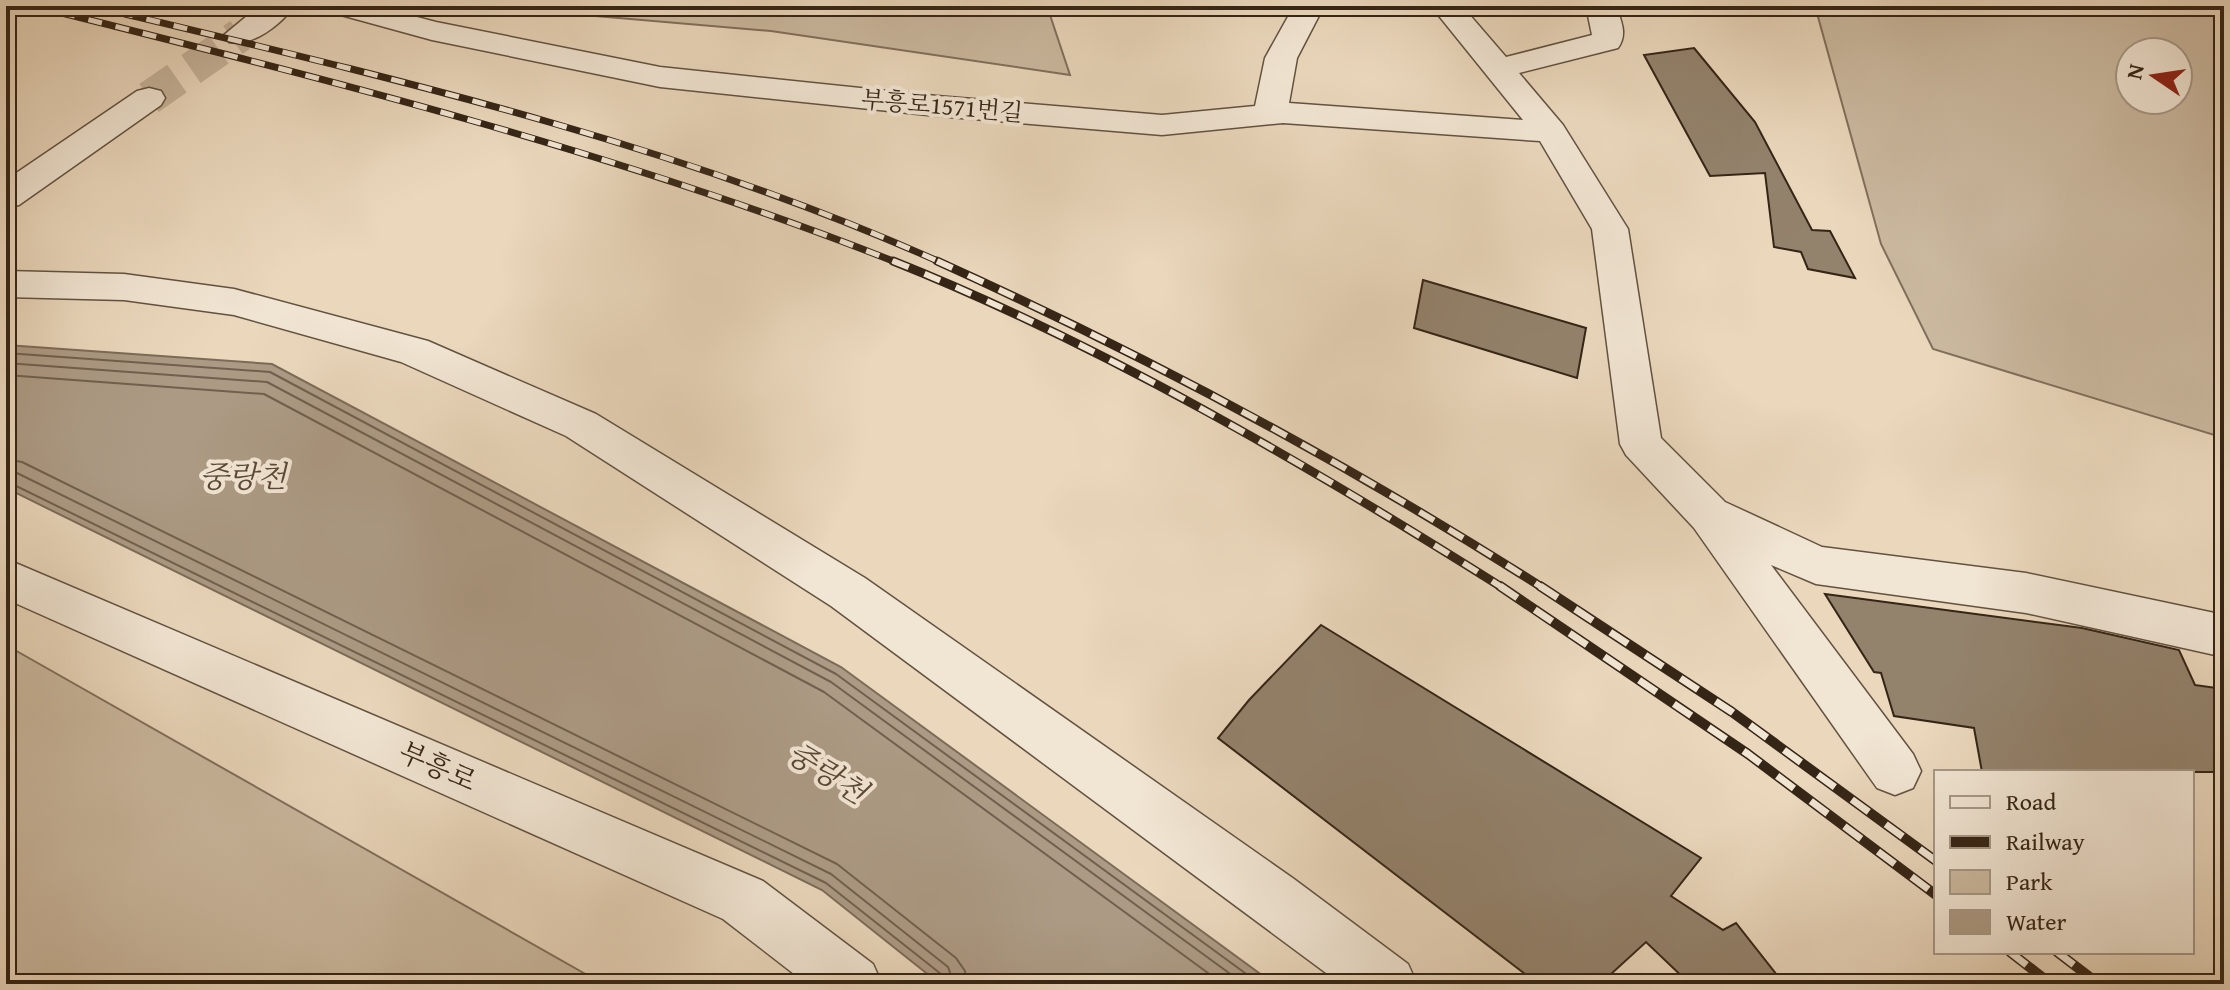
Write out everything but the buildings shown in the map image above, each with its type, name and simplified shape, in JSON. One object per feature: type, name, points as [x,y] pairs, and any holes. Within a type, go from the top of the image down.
[{"type":"street","points":[[240,35],[279,6]]},
{"type":"street","name":"부흥로1571번길","points":[[341,6],[432,31],[660,77],[937,106],[1162,125],[1270,114],[1551,132]]},
{"type":"street","points":[[1270,114],[1281,58],[1309,6]]},
{"type":"street","points":[[1446,6],[1551,132],[1610,229],[1641,444],[1709,515],[1895,771]]},
{"type":"street","points":[[1499,69],[1607,41],[1608,29],[1601,6]]},
{"type":"street","points":[[6,197],[149,98]]},
{"type":"street","points":[[6,284],[124,287],[234,302],[414,351],[581,425],[848,592],[1274,898],[1388,984]]},
{"type":"street","points":[[1709,515],[1816,565],[2026,593],[2224,636]]},
{"type":"street","name":"부흥로","points":[[6,578],[743,900],[853,984]]},
{"type":"green space","points":[[479,6],[1047,6],[1070,75],[771,31]]},
{"type":"green space","points":[[1815,6],[2224,6],[2224,438],[1933,349],[1881,244]]},
{"type":"green space","points":[[6,645],[603,984],[6,984]]},
{"type":"water","name":"중랑천","points":[[6,345],[272,364],[841,667],[1274,984],[940,984],[822,890],[6,488]]},
{"type":"tunnel","points":[[149,98],[240,35]]},
{"type":"railway","points":[[34,6],[362,90],[579,152],[686,186],[896,262]]},
{"type":"railway","points":[[92,6],[416,85],[630,146],[735,181],[942,263]]},
{"type":"railway","points":[[937,261],[1093,335],[1246,414],[1396,498],[1543,588]]},
{"type":"railway","points":[[896,262],[972,294],[1128,369],[1281,454],[1503,588]]},
{"type":"railway","points":[[1540,586],[1732,712],[1934,860]]},
{"type":"railway","points":[[1503,588],[1748,754],[1934,894]]},
{"type":"railway","points":[[2013,954],[2051,984]]},
{"type":"railway","points":[[2060,954],[2099,984]]}]
